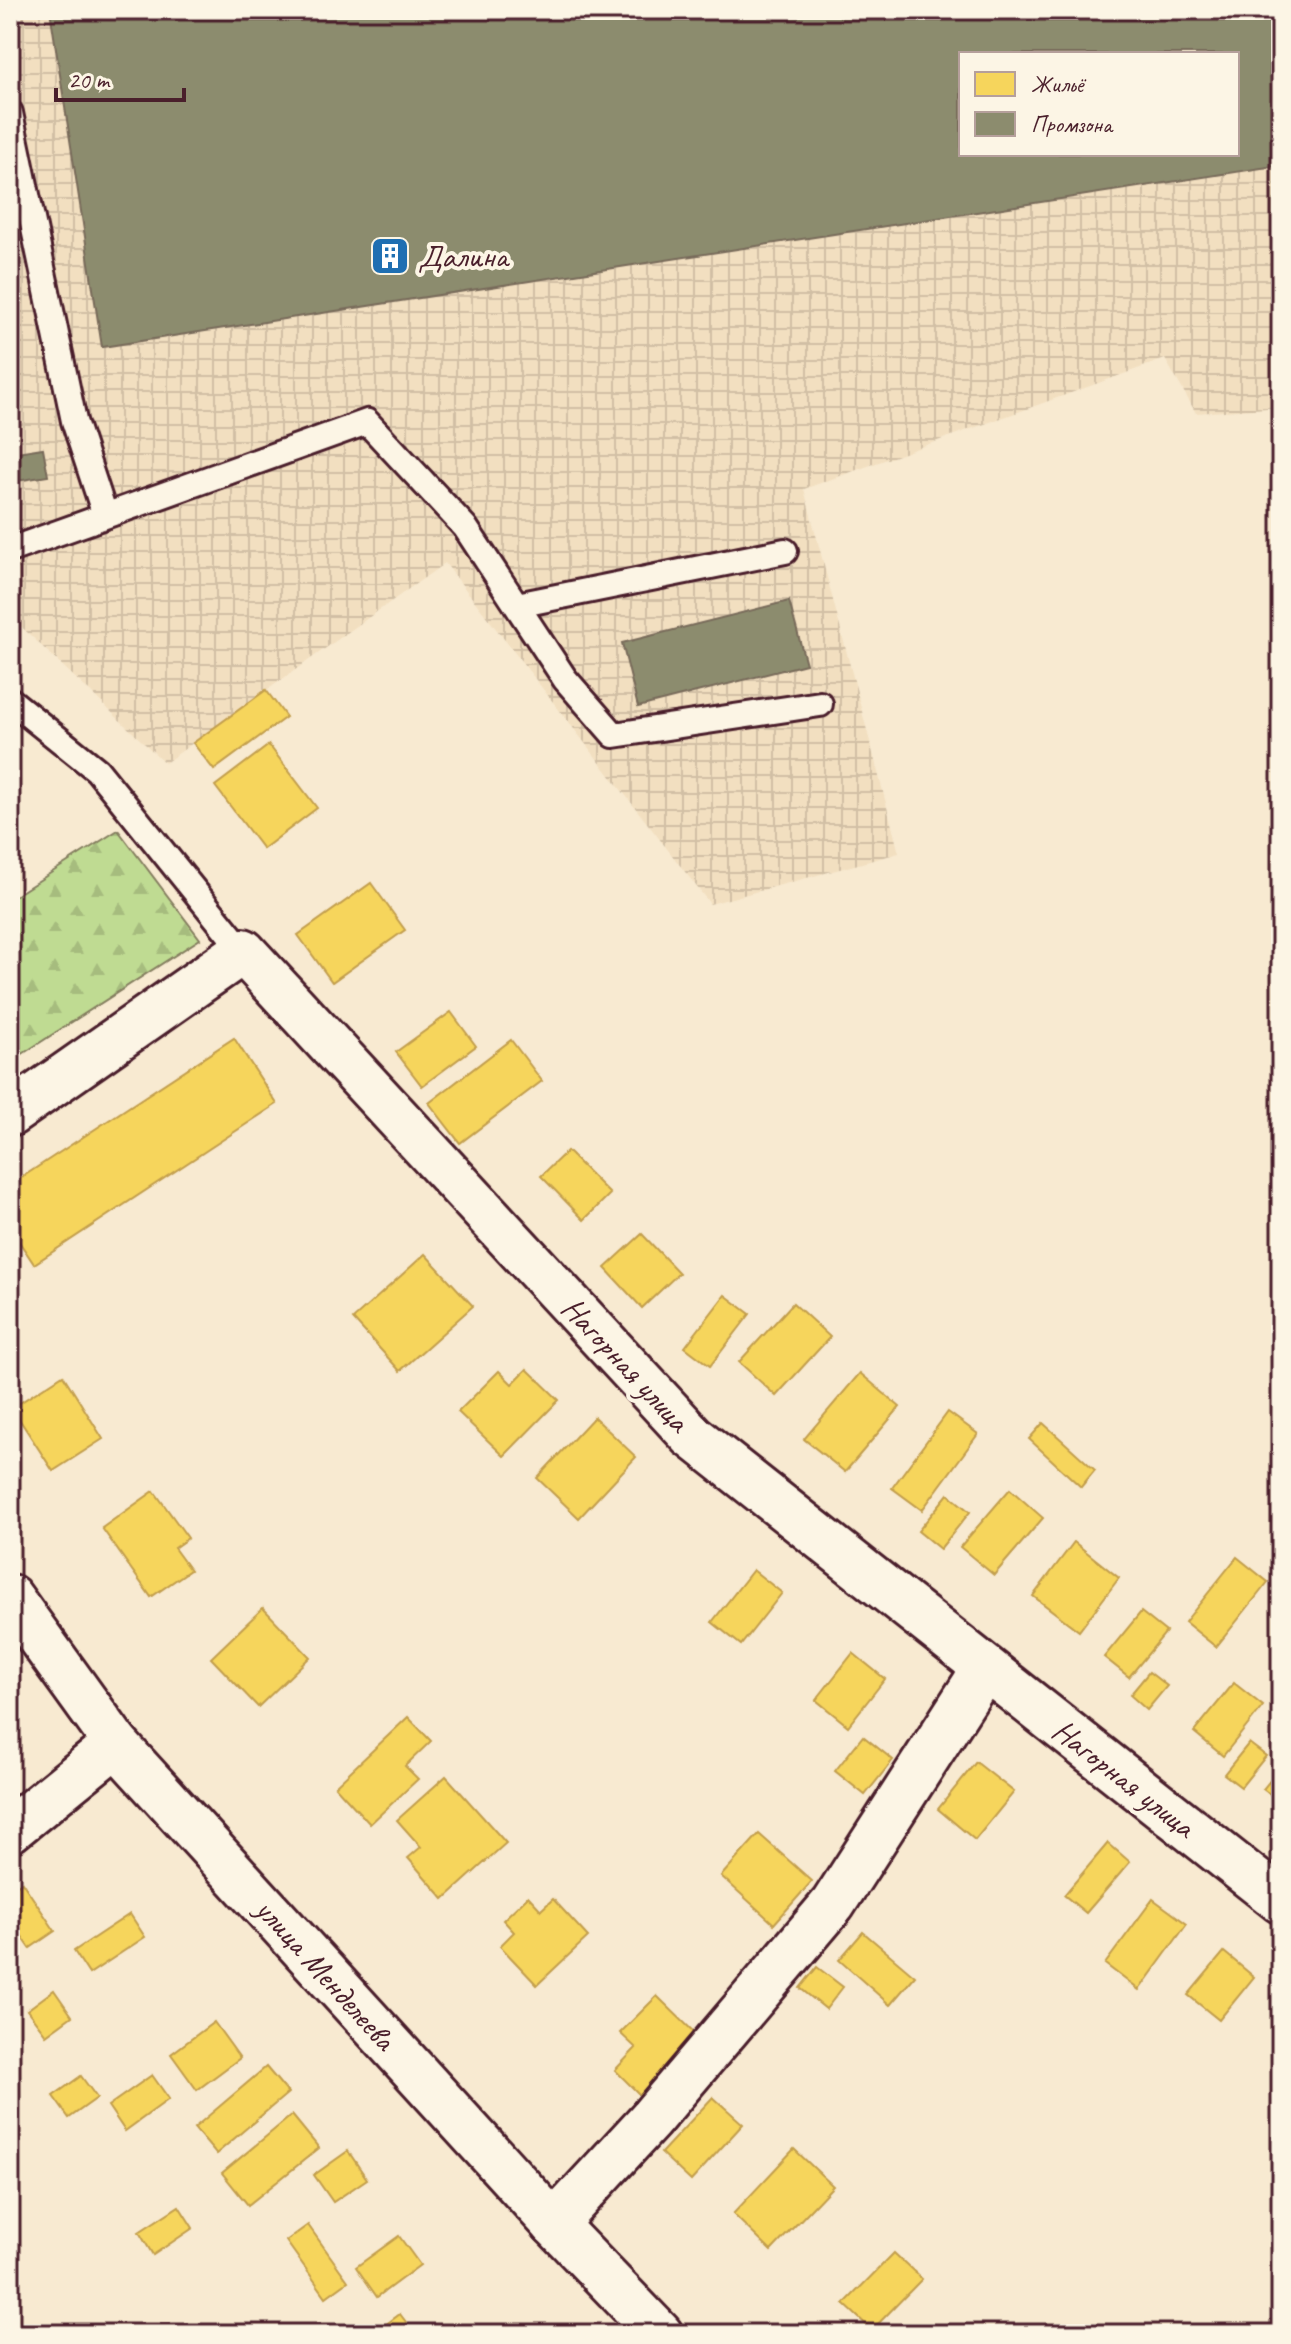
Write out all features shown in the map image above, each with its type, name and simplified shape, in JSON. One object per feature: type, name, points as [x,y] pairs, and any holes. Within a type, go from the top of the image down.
[{"type":"street","points":[[10,1114],[243,951]]},
{"type":"street","name":"Нагорная улица","points":[[243,951],[692,1436],[1281,1901]]},
{"type":"street","name":"улица Менделеева","points":[[10,1597],[116,1744],[554,2224],[660,2334]]},
{"type":"street","points":[[554,2224],[650,2120],[833,1904],[985,1668]]},
{"type":"street","points":[[10,1830],[116,1744]]},
{"type":"lane","points":[[10,113],[74,421],[105,515]]},
{"type":"lane","points":[[10,550],[367,422],[465,527],[565,679],[614,735],[820,704]]},
{"type":"lane","points":[[517,605],[785,551]]},
{"type":"lane","points":[[10,700],[97,770],[243,951]]},
{"type":"shaded area","points":[[10,10],[1281,10],[1281,407],[1196,413],[1165,359],[804,489],[899,853],[710,904],[445,563],[165,763],[10,616]]},
{"type":"green space","points":[[118,830],[200,939],[10,1062],[10,899]]},
{"type":"building: Жильё","points":[[266,690],[286,717],[214,770],[193,743]]},
{"type":"building: Жильё","points":[[269,745],[317,808],[263,849],[215,786]]},
{"type":"building: Жильё","points":[[371,883],[405,930],[332,982],[298,935]]},
{"type":"building: Жильё","points":[[451,1012],[476,1046],[422,1086],[396,1052]]},
{"type":"building: Жильё","points":[[234,1038],[277,1104],[34,1264],[10,1228],[10,1185]]},
{"type":"building: Жильё","points":[[511,1040],[542,1081],[460,1143],[429,1103]]},
{"type":"building: Жильё","points":[[567,1151],[610,1194],[584,1220],[541,1176]]},
{"type":"building: Жильё","points":[[642,1234],[679,1273],[642,1308],[605,1268]]},
{"type":"building: Жильё","points":[[425,1254],[473,1306],[400,1371],[353,1319]]},
{"type":"building: Жильё","points":[[725,1295],[750,1314],[710,1366],[685,1347]]},
{"type":"building: Жильё","points":[[793,1303],[830,1337],[776,1396],[739,1362]]},
{"type":"building: Жильё","points":[[527,1369],[559,1400],[504,1456],[458,1412],[499,1371],[512,1384]]},
{"type":"building: Жильё","points":[[860,1373],[900,1407],[845,1472],[804,1439]]},
{"type":"building: Жильё","points":[[63,1375],[103,1439],[53,1471],[12,1408]]},
{"type":"building: Жильё","points":[[948,1412],[978,1434],[922,1510],[892,1488]]},
{"type":"building: Жильё","points":[[594,1417],[636,1457],[579,1518],[537,1478]]},
{"type":"building: Жильё","points":[[1043,1423],[1095,1470],[1081,1487],[1029,1439]]},
{"type":"building: Жильё","points":[[1010,1489],[1043,1518],[994,1575],[960,1547]]},
{"type":"building: Жильё","points":[[154,1491],[188,1538],[174,1548],[190,1570],[151,1597],[102,1528]]},
{"type":"building: Жильё","points":[[948,1494],[970,1512],[940,1549],[918,1531]]},
{"type":"building: Жильё","points":[[1074,1542],[1119,1578],[1079,1631],[1033,1596]]},
{"type":"building: Жильё","points":[[1237,1557],[1268,1582],[1216,1647],[1185,1622]]},
{"type":"building: Жильё","points":[[753,1570],[782,1593],[741,1645],[712,1622]]},
{"type":"building: Жильё","points":[[263,1608],[310,1657],[258,1707],[211,1658]]},
{"type":"building: Жильё","points":[[1141,1612],[1166,1632],[1129,1677],[1104,1657]]},
{"type":"building: Жильё","points":[[853,1653],[885,1679],[848,1726],[816,1700]]},
{"type":"building: Жильё","points":[[1149,1672],[1167,1686],[1147,1710],[1130,1695]]},
{"type":"building: Жильё","points":[[1234,1683],[1263,1706],[1223,1756],[1194,1732]]},
{"type":"building: Жильё","points":[[408,1717],[431,1741],[405,1766],[418,1779],[370,1824],[335,1786]]},
{"type":"building: Жильё","points":[[863,1736],[893,1760],[865,1795],[835,1771]]},
{"type":"building: Жильё","points":[[1249,1743],[1266,1756],[1241,1787],[1224,1774]]},
{"type":"building: Жильё","points":[[976,1762],[1014,1792],[975,1840],[938,1809]]},
{"type":"building: Жильё","points":[[1281,1767],[1281,1803],[1263,1789]]},
{"type":"building: Жильё","points":[[446,1776],[506,1843],[444,1899],[408,1858],[421,1847],[397,1820]]},
{"type":"building: Жильё","points":[[759,1834],[812,1881],[774,1924],[721,1876]]},
{"type":"building: Жильё","points":[[1108,1843],[1130,1862],[1086,1913],[1064,1895]]},
{"type":"building: Жильё","points":[[22,1882],[55,1931],[30,1948],[10,1919],[10,1890]]},
{"type":"building: Жильё","points":[[528,1896],[541,1910],[553,1899],[588,1937],[537,1985],[500,1946],[514,1932],[503,1920]]},
{"type":"building: Жильё","points":[[1153,1899],[1187,1924],[1139,1990],[1105,1964]]},
{"type":"building: Жильё","points":[[130,1914],[145,1937],[89,1974],[74,1951]]},
{"type":"building: Жильё","points":[[863,1932],[915,1976],[890,2005],[839,1960]]},
{"type":"building: Жильё","points":[[1224,1952],[1254,1977],[1219,2020],[1188,1995]]},
{"type":"building: Жильё","points":[[817,1967],[843,1987],[826,2009],[800,1988]]},
{"type":"building: Жильё","points":[[54,1990],[72,2016],[46,2035],[27,2010]]},
{"type":"building: Жильё","points":[[657,1996],[703,2041],[645,2100],[615,2070],[636,2048],[620,2033]]},
{"type":"building: Жильё","points":[[214,2022],[240,2058],[197,2090],[171,2054]]},
{"type":"building: Жильё","points":[[266,2067],[288,2093],[216,2154],[194,2128]]},
{"type":"building: Жильё","points":[[152,2075],[169,2099],[125,2131],[108,2106]]},
{"type":"building: Жильё","points":[[81,2076],[97,2098],[69,2118],[53,2096]]},
{"type":"building: Жильё","points":[[713,2097],[743,2124],[691,2181],[661,2153]]},
{"type":"building: Жильё","points":[[292,2115],[319,2148],[248,2205],[222,2173]]},
{"type":"building: Жильё","points":[[794,2149],[833,2186],[771,2251],[733,2214]]},
{"type":"building: Жильё","points":[[348,2151],[367,2179],[333,2202],[314,2175]]},
{"type":"building: Жильё","points":[[179,2206],[193,2228],[153,2255],[139,2232]]},
{"type":"building: Жильё","points":[[308,2225],[348,2281],[326,2297],[286,2241]]},
{"type":"building: Жильё","points":[[399,2236],[420,2265],[377,2297],[356,2267]]},
{"type":"building: Жильё","points":[[894,2253],[922,2279],[872,2330],[844,2304]]},
{"type":"building: Жильё","points":[[400,2314],[415,2334],[373,2334]]},
{"type":"building: Промзона","name":"Далина","points":[[50,10],[1281,10],[1281,165],[102,347]]},
{"type":"building: Промзона","points":[[43,448],[48,476],[10,482],[10,453]]},
{"type":"building: Промзона","points":[[789,601],[806,664],[638,707],[622,643]]},
{"type":"place","name":"Далина","points":[[390,256]]}]
